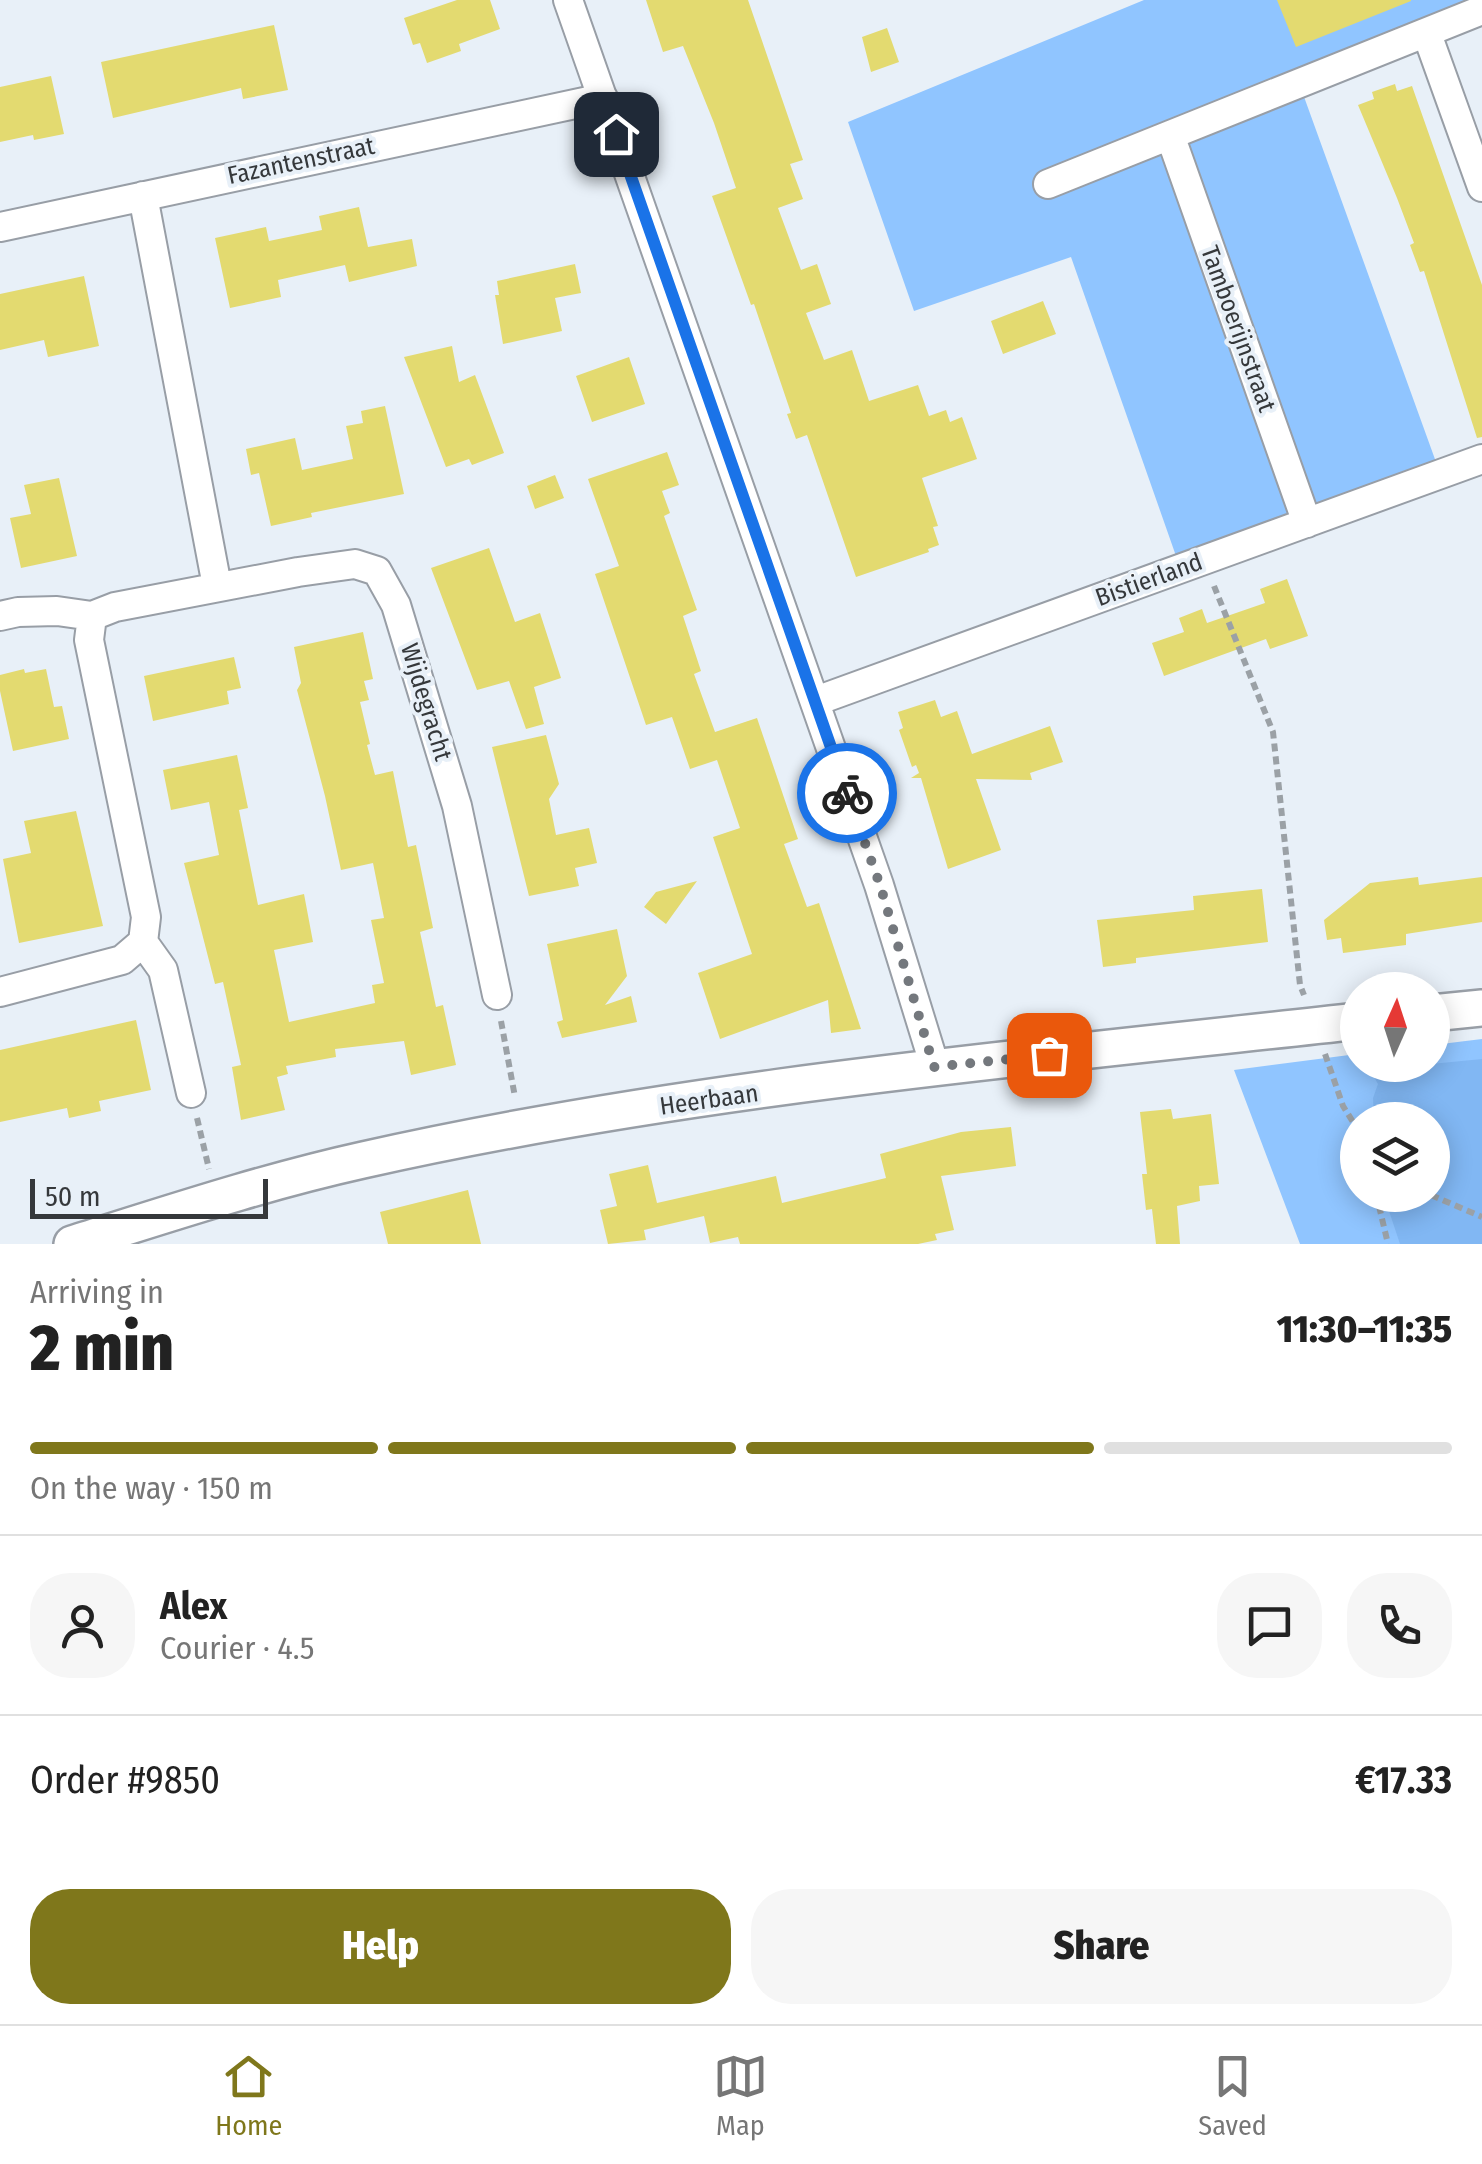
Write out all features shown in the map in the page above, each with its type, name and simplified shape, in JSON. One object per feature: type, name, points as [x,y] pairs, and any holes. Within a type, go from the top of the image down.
[{"type":"street","points":[[568,0],[880,885],[934,1067]]},
{"type":"street","points":[[1048,184],[1482,10]]},
{"type":"street","points":[[1427,34],[1482,187]]},
{"type":"street","name":"Fazantenstraat","points":[[0,227],[603,98]]},
{"type":"street","name":"Tamboerijnstraat","points":[[1170,135],[1307,523]]},
{"type":"street","points":[[143,196],[218,586]]},
{"type":"street","name":"Bistierland","points":[[816,701],[1482,459]]},
{"type":"street","name":"Wijdegracht","points":[[0,616],[57,611],[92,616],[116,607],[218,586],[355,564],[377,572],[396,605],[457,806],[496,995]]},
{"type":"street","points":[[92,616],[89,640],[146,917],[143,942],[163,970],[192,1093]]},
{"type":"street","points":[[0,992],[122,960],[143,942]]},
{"type":"street","points":[[1450,1011],[1482,1008]]},
{"type":"street","name":"Heerbaan","points":[[72,1244],[216,1199],[360,1161],[522,1127],[934,1067],[1340,1024]]},
{"type":"path","points":[[1204,560],[1273,732],[1300,984],[1342,1102]]},
{"type":"path","points":[[496,995],[522,1127]]},
{"type":"path","points":[[192,1093],[216,1199]]},
{"type":"path","points":[[1450,1203],[1482,1217]]},
{"type":"path","points":[[1380,1212],[1388,1244]]},
{"type":"shaded area","points":[[1144,0],[1482,0],[1303,94],[1436,462],[1176,556],[1071,257],[914,311],[848,122]]},
{"type":"shaded area","points":[[1482,1039],[1482,1244],[1300,1244],[1234,1070],[1340,1056],[1340,1082],[1450,1082],[1450,1043]]},
{"type":"shaded area","points":[[1482,1059],[1482,1244],[1400,1244],[1389,1212],[1450,1212],[1450,1102],[1373,1102],[1377,1082],[1450,1082],[1450,1062]]},
{"type":"building","points":[[457,0],[490,0],[500,29],[459,44],[461,51],[427,63],[420,43],[413,45],[404,18]]},
{"type":"building","points":[[646,0],[748,0],[803,160],[790,164],[803,199],[778,208],[801,270],[817,264],[831,304],[806,313],[824,360],[852,350],[869,401],[918,385],[929,416],[946,410],[950,422],[962,417],[977,459],[922,478],[938,526],[933,527],[939,545],[928,549],[929,552],[856,577],[807,435],[796,439],[754,304],[751,305],[712,196],[736,188],[714,123],[683,46],[663,52]]},
{"type":"building","points":[[1277,0],[1411,0],[1411,1],[1296,47]]},
{"type":"building","points":[[274,25],[288,90],[243,99],[241,88],[113,118],[101,62]]},
{"type":"building","points":[[887,28],[899,62],[871,72],[862,37]]},
{"type":"building","points":[[51,76],[64,134],[0,142],[0,87]]},
{"type":"building","points":[[1395,84],[1397,91],[1412,86],[1482,285],[1482,437],[1477,438],[1424,271],[1420,272],[1410,245],[1414,243],[1358,105],[1374,99],[1372,92]]},
{"type":"building","points":[[359,207],[368,247],[412,239],[417,266],[349,282],[345,265],[278,280],[281,297],[230,308],[215,238],[266,227],[269,241],[322,230],[319,216]]},
{"type":"building","points":[[575,264],[581,293],[555,298],[562,331],[503,344],[495,295],[499,295],[497,281]]},
{"type":"building","points":[[84,276],[99,346],[48,357],[44,340],[0,350],[0,294]]},
{"type":"building","points":[[1043,301],[1056,334],[1003,354],[991,321]]},
{"type":"building","points":[[452,346],[459,382],[475,375],[504,453],[472,465],[469,459],[446,467],[404,357]]},
{"type":"building","points":[[629,357],[645,404],[592,422],[576,376]]},
{"type":"building","points":[[385,406],[404,494],[311,513],[312,517],[271,526],[259,473],[251,475],[246,449],[295,438],[302,470],[353,459],[346,426],[363,423],[361,411]]},
{"type":"building","points":[[667,452],[679,485],[662,491],[670,513],[664,516],[697,610],[683,616],[701,671],[694,674],[715,732],[757,718],[798,839],[784,844],[807,907],[819,903],[861,1029],[831,1033],[828,1000],[720,1039],[698,973],[752,954],[713,837],[740,828],[717,760],[690,769],[672,717],[646,725],[595,574],[619,566],[588,479]]},
{"type":"building","points":[[555,475],[564,498],[535,509],[527,486]]},
{"type":"building","points":[[59,478],[77,556],[21,568],[10,518],[31,514],[24,485]]},
{"type":"building","points":[[489,548],[515,622],[540,613],[561,678],[534,687],[544,724],[526,729],[509,681],[477,690],[431,568]]},
{"type":"building","points":[[1287,579],[1308,636],[1270,649],[1266,639],[1164,676],[1152,643],[1184,632],[1179,618],[1202,609],[1207,623],[1265,603],[1260,589]]},
{"type":"building","points":[[363,632],[373,679],[364,681],[369,700],[360,702],[370,744],[367,745],[375,775],[393,771],[408,847],[416,845],[433,928],[420,932],[436,1007],[443,1005],[456,1065],[411,1075],[404,1041],[335,1049],[336,1057],[286,1066],[288,1074],[277,1077],[285,1110],[241,1120],[232,1067],[241,1065],[223,982],[215,984],[184,863],[219,855],[209,802],[171,810],[163,770],[237,755],[248,808],[239,810],[258,905],[304,894],[313,942],[274,950],[289,1022],[375,1003],[372,985],[384,983],[371,920],[384,918],[373,863],[341,870],[297,690],[301,683],[294,647]]},
{"type":"building","points":[[234,657],[241,688],[227,691],[229,704],[153,721],[144,676]]},
{"type":"building","points":[[24,669],[25,673],[46,669],[54,707],[62,706],[69,739],[13,751],[0,675]]},
{"type":"building","points":[[935,700],[941,717],[957,711],[972,754],[1050,726],[1063,762],[1030,773],[1032,780],[976,779],[1001,850],[948,869],[921,778],[911,778],[919,773],[916,765],[912,767],[899,730],[903,728],[898,712]]},
{"type":"building","points":[[546,735],[559,784],[549,799],[556,835],[589,828],[597,863],[575,868],[579,886],[529,896],[492,747]]},
{"type":"building","points":[[76,811],[103,926],[19,943],[3,859],[31,853],[24,821]]},
{"type":"building","points":[[1418,877],[1419,885],[1482,877],[1482,922],[1406,934],[1406,945],[1343,953],[1341,938],[1327,940],[1324,920],[1370,883]]},
{"type":"building","points":[[697,881],[666,924],[644,907],[656,892]]},
{"type":"building","points":[[1262,889],[1268,942],[1136,958],[1136,963],[1103,967],[1097,920],[1194,910],[1193,896]]},
{"type":"building","points":[[617,929],[627,976],[605,1005],[631,996],[637,1022],[562,1038],[557,1022],[563,1020],[547,944]]},
{"type":"building","points":[[136,1020],[151,1090],[99,1101],[101,1111],[69,1118],[67,1108],[0,1122],[0,1050]]},
{"type":"building","points":[[1171,1109],[1173,1119],[1211,1114],[1219,1184],[1199,1186],[1200,1201],[1177,1206],[1180,1244],[1156,1244],[1152,1209],[1146,1210],[1142,1174],[1147,1174],[1140,1112]]},
{"type":"building","points":[[1011,1127],[1016,1166],[941,1176],[954,1230],[935,1234],[937,1240],[918,1244],[740,1244],[738,1237],[710,1243],[704,1216],[644,1230],[646,1240],[608,1244],[600,1210],[617,1206],[609,1174],[648,1165],[657,1203],[776,1176],[782,1203],[886,1178],[880,1154],[961,1132]]},
{"type":"building","points":[[468,1190],[481,1244],[388,1244],[380,1212]]},
{"type":"way so far","points":[[847,793],[880,885],[934,1067],[1049,1055]]},
{"type":"route","points":[[616,134],[847,793]]}]
